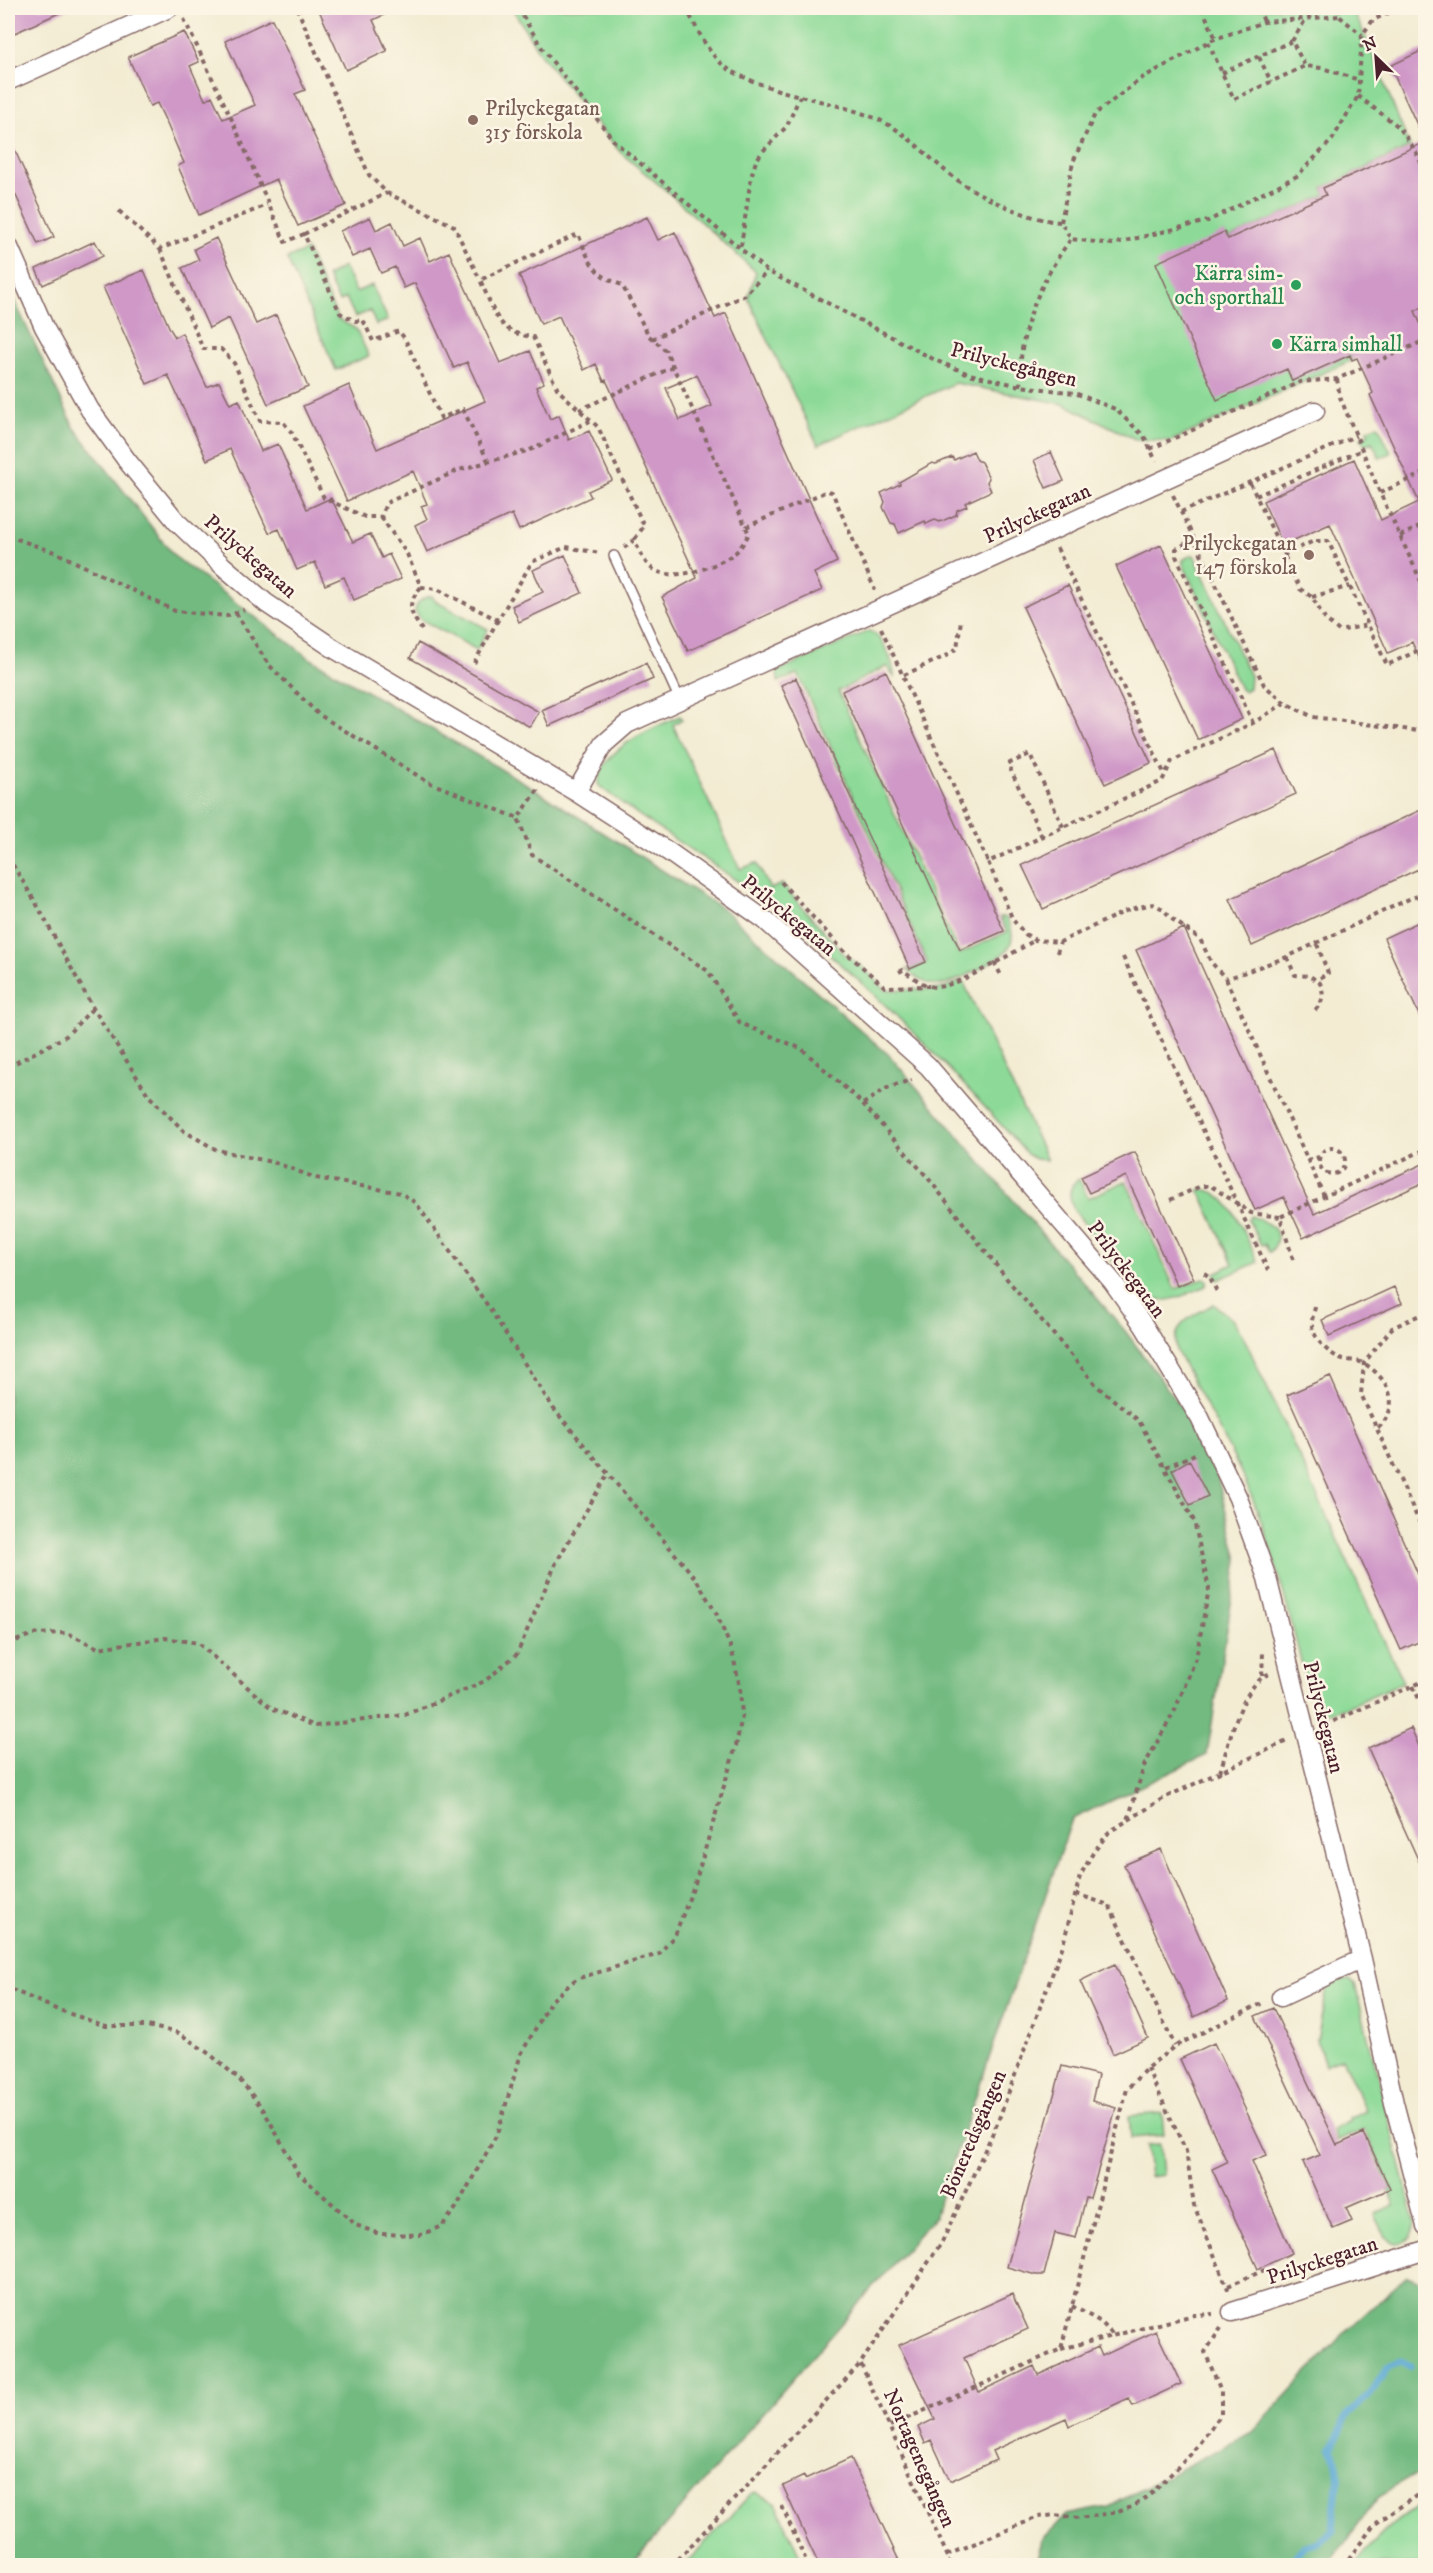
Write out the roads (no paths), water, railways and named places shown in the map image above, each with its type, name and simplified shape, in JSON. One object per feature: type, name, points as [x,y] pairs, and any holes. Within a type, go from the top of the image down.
[{"type":"street","points":[[8,81],[168,8]]},
{"type":"street","name":"Prilyckegatan","points":[[8,245],[45,327],[90,410],[128,462],[177,522],[266,603],[333,648],[576,792],[669,852],[765,920],[928,1066],[1113,1282],[1144,1326],[1200,1418],[1238,1498],[1267,1578],[1362,1959],[1394,2103],[1425,2226]]},
{"type":"street","name":"Prilyckegatan","points":[[576,792],[604,744],[627,724],[1315,411]]},
{"type":"street","points":[[1281,1997],[1362,1959]]},
{"type":"street","name":"Prilyckegatan","points":[[1232,2312],[1425,2250]]},
{"type":"lane","points":[[614,556],[678,699]]},
{"type":"waterway","points":[[1281,2566],[1292,2560],[1304,2546],[1317,2542],[1333,2531],[1338,2469],[1332,2449],[1348,2414],[1373,2390],[1387,2368],[1400,2361],[1410,2366]]},
{"type":"waterway","points":[[1264,2566],[1267,2563],[1273,2566]]},
{"type":"place","name":"Prilyckegatan 315 förskola","points":[[473,120]]},
{"type":"place","name":"Kärra sim- och sporthall","points":[[1296,285]]},
{"type":"place","name":"Kärra simhall","points":[[1277,344]]},
{"type":"place","name":"Prilyckegatan 147 förskola","points":[[1309,555]]}]
